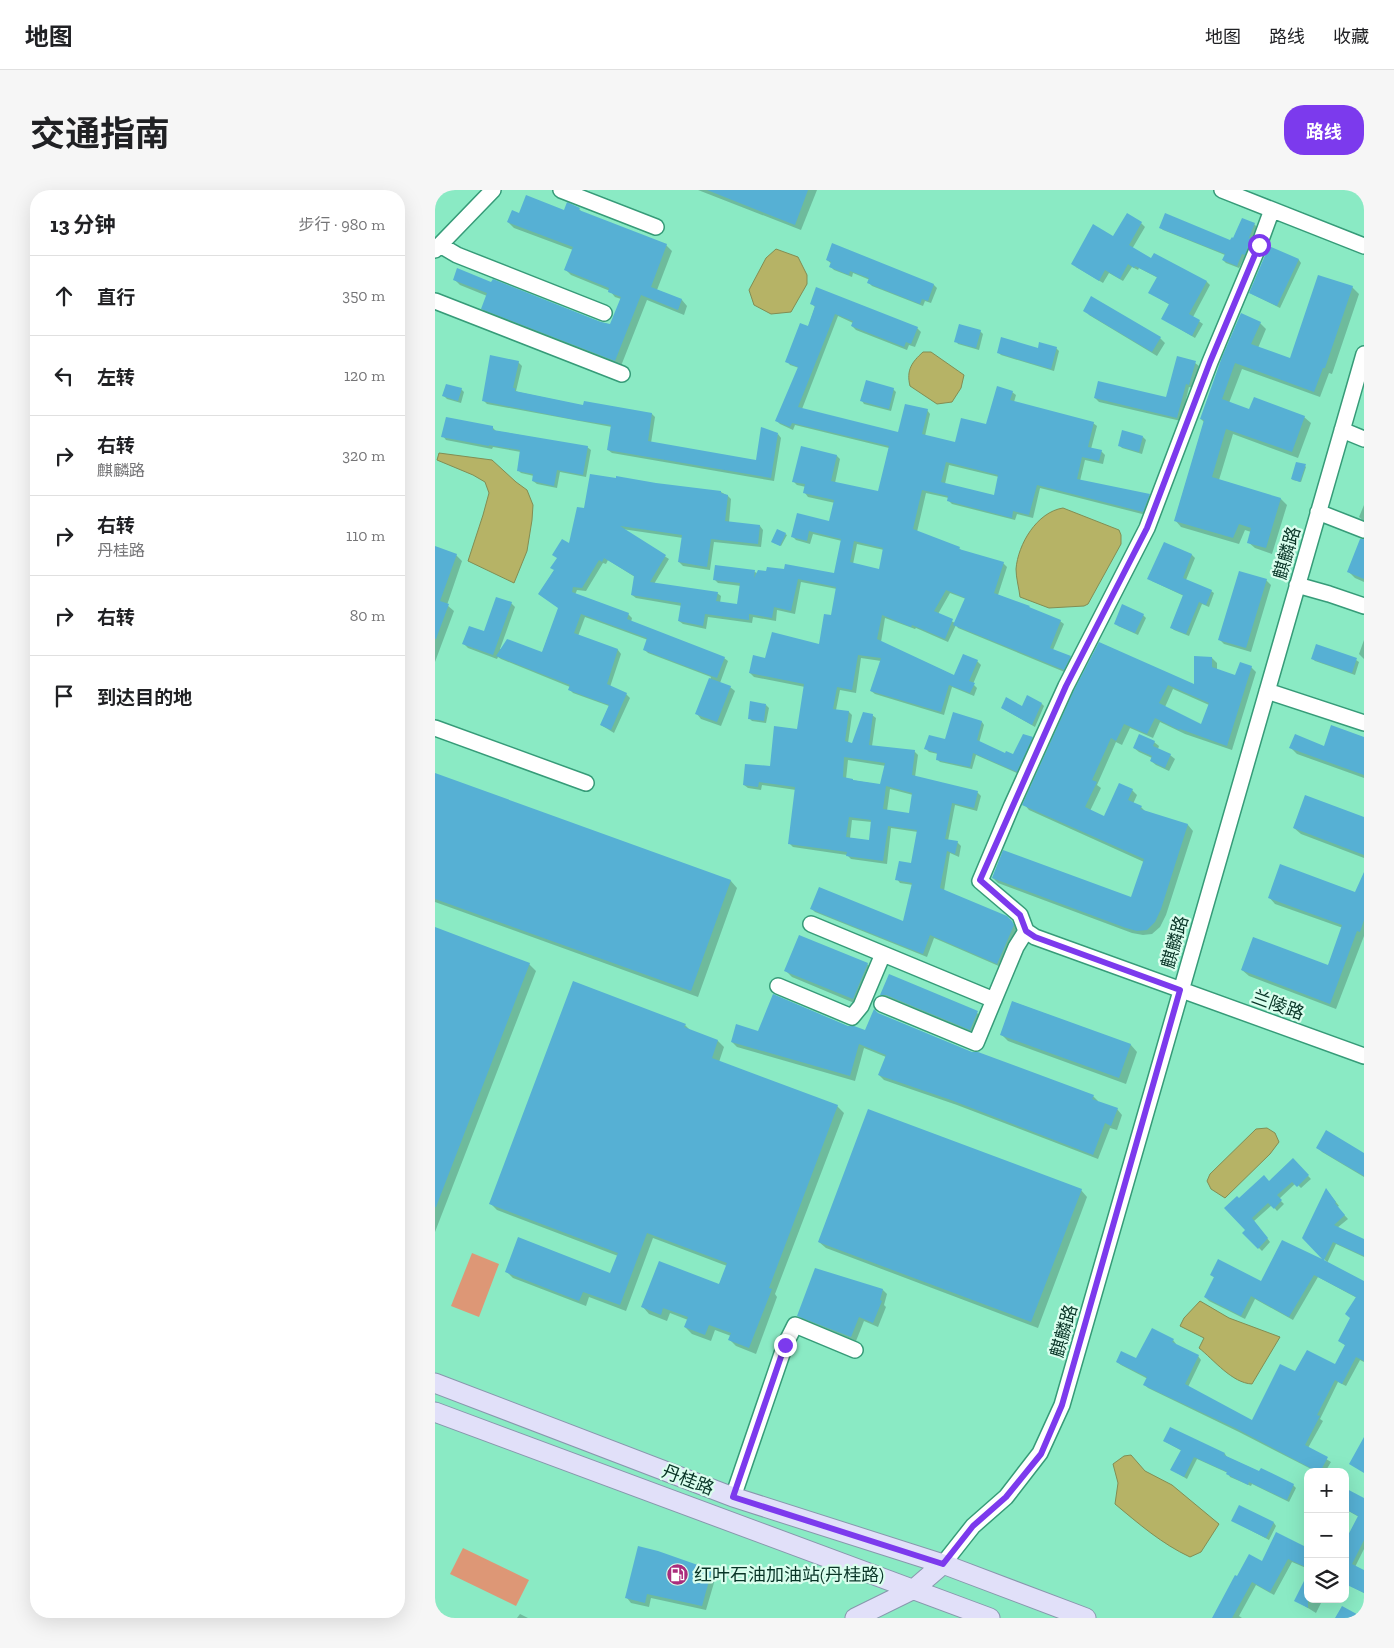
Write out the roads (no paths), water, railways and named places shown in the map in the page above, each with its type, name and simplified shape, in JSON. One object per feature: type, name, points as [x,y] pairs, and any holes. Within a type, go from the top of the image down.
[{"type":"main road","name":"丹桂路","points":[[435,1383],[733,1497],[943,1564],[1086,1618]]},
{"type":"main road","name":"丹桂路","points":[[435,1412],[990,1618]]},
{"type":"main road","points":[[855,1618],[914,1589],[943,1564]]},
{"type":"street","points":[[493,190],[437,248],[604,312]]},
{"type":"street","points":[[561,190],[656,227]]},
{"type":"street","points":[[1222,190],[1364,246]]},
{"type":"street","points":[[883,1004],[975,1043],[1016,947],[1026,931],[1020,915],[980,880],[1066,686],[1147,528],[1210,362],[1270,215]]},
{"type":"street","points":[[435,301],[622,374]]},
{"type":"street","name":"麒麟路","points":[[943,1564],[973,1526],[1006,1497],[1041,1454],[1062,1405],[1364,354]]},
{"type":"street","points":[[1342,430],[1364,439]]},
{"type":"street","points":[[1318,512],[1364,530]]},
{"type":"street","points":[[1297,585],[1364,606]]},
{"type":"street","points":[[1267,691],[1364,723]]},
{"type":"street","points":[[435,728],[586,783]]},
{"type":"street","points":[[811,924],[994,1000]]},
{"type":"street","name":"兰陵路","points":[[1026,931],[1035,937],[1364,1056]]},
{"type":"street","points":[[778,986],[853,1018],[861,1006],[883,954]]},
{"type":"street","points":[[733,1497],[785,1345],[795,1325],[855,1350]]},
{"type":"place","name":"红叶石油加油站(丹桂路)","points":[[678,1575]]}]
